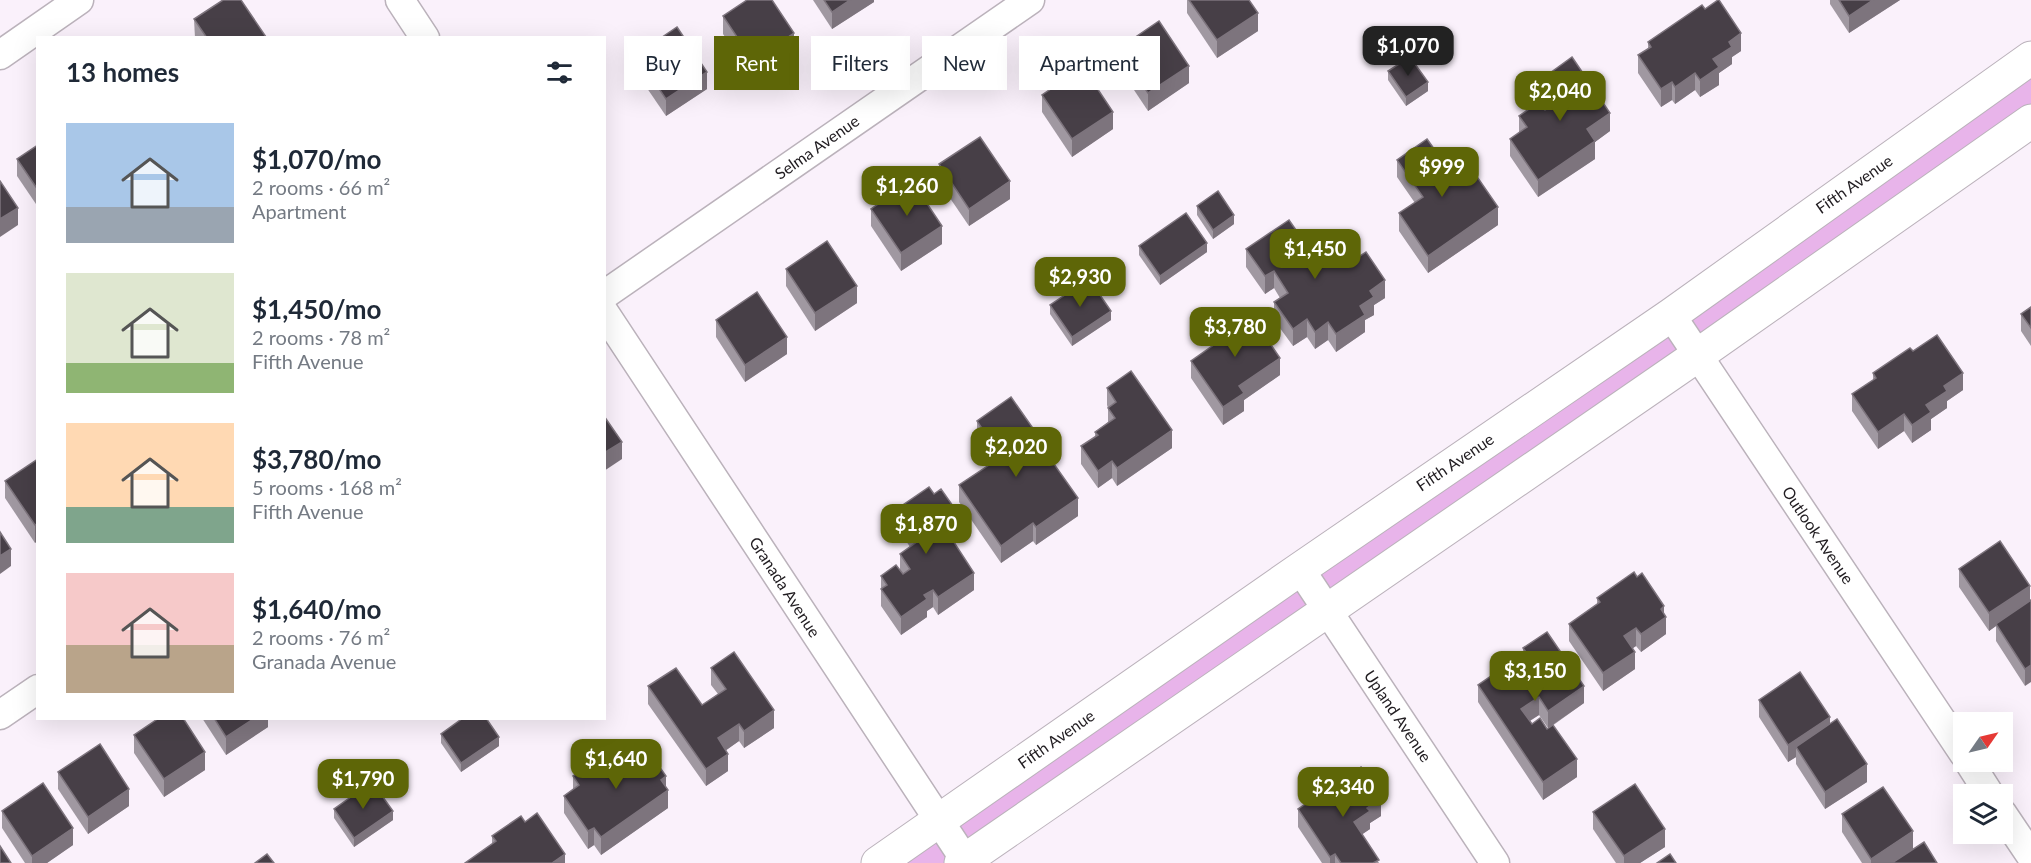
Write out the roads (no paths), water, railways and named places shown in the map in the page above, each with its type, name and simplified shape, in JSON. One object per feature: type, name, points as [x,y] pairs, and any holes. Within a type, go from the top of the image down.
[{"type":"street","points":[[0,55],[79,0]]},
{"type":"street","points":[[400,0],[424,36]]},
{"type":"street","name":"Selma Avenue","points":[[606,294],[1030,0]]},
{"type":"street","name":"Fifth Avenue","points":[[878,863],[1300,569],[1671,315],[2031,58]]},
{"type":"street","points":[[964,862],[2031,121]]},
{"type":"street","name":"Granada Avenue","points":[[606,315],[939,820],[964,862]]},
{"type":"street","name":"Outlook Avenue","points":[[1671,315],[1953,737]]},
{"type":"street","name":"Upland Avenue","points":[[1300,569],[1496,863]]},
{"type":"street","points":[[0,715],[36,689]]},
{"type":"street","points":[[2013,829],[2031,856]]}]
